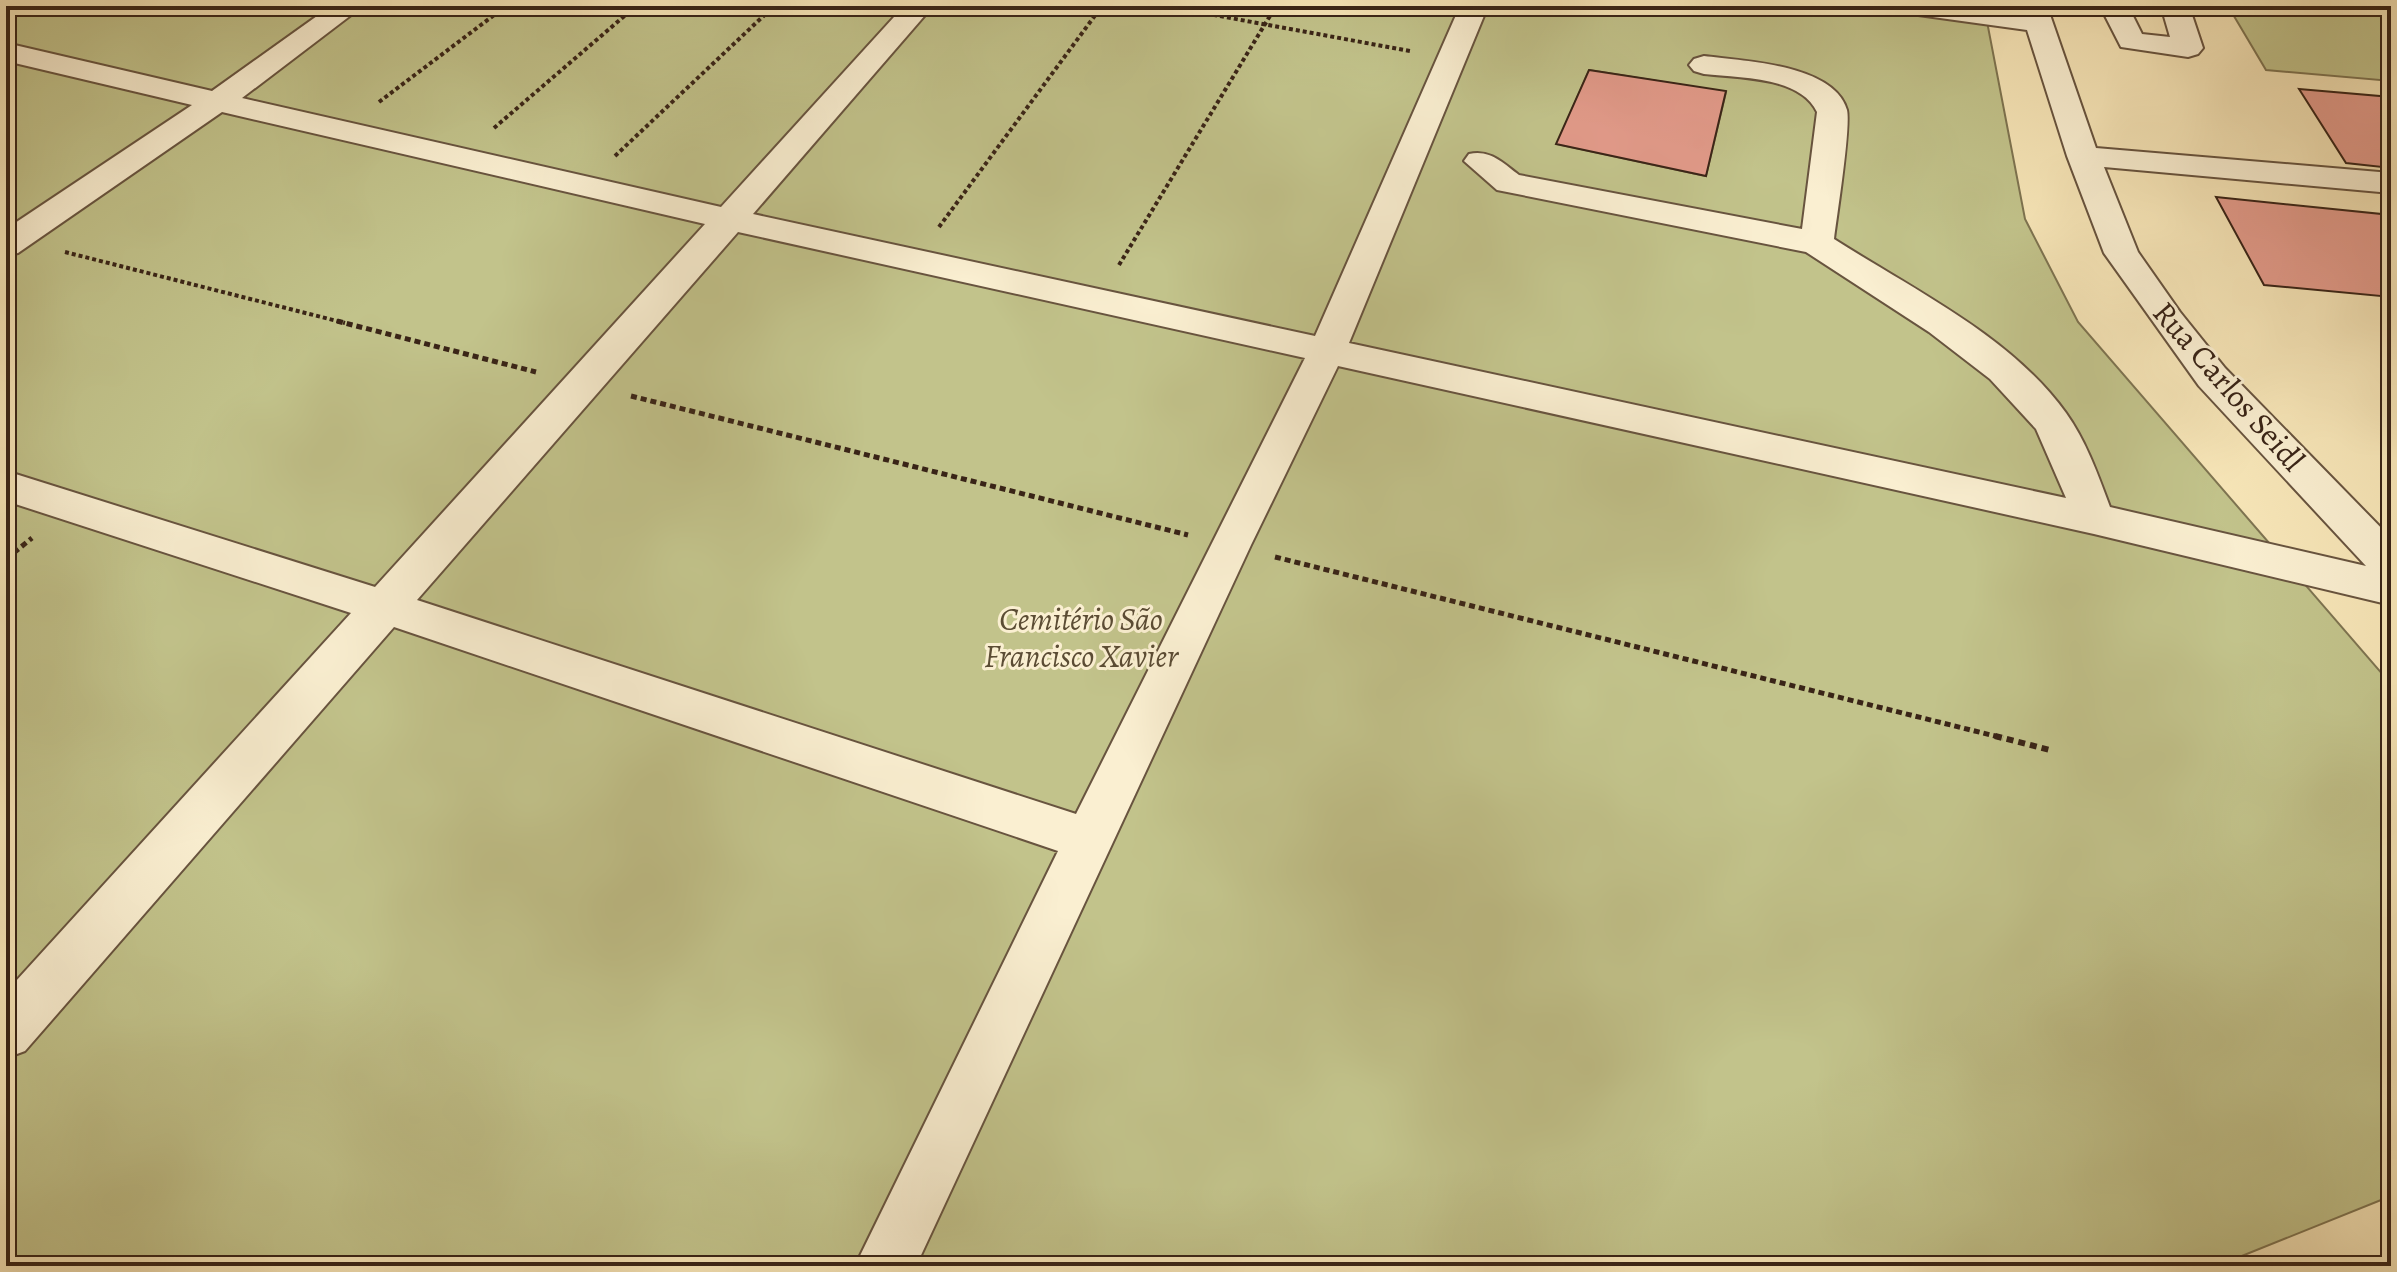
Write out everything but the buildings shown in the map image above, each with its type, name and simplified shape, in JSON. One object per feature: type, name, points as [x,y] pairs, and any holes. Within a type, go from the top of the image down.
[{"type":"street","points":[[10,242],[215,103],[349,6]]},
{"type":"street","points":[[6,1032],[919,6]]},
{"type":"street","points":[[885,1266],[1230,545],[1328,349],[1474,6]]},
{"type":"street","points":[[1911,6],[2036,15]]},
{"type":"street","points":[[2114,6],[2131,41],[2188,48],[2175,6]]},
{"type":"street","name":"Rua Carlos Seidl","points":[[2036,15],[2083,156],[2121,253],[2167,320],[2212,377],[2391,565]]},
{"type":"street","points":[[6,52],[582,187],[1328,349],[2391,588]]},
{"type":"street","points":[[1704,65],[1791,79],[1813,86],[1830,102],[1832,112],[1817,243]]},
{"type":"street","points":[[2083,156],[2391,183]]},
{"type":"street","points":[[1480,161],[1509,183],[1817,243],[1982,354],[2023,389],[2051,420],[2072,460],[2094,519]]},
{"type":"street","points":[[6,486],[385,607],[1089,840]]},
{"type":"path","points":[[341,131],[506,6]]},
{"type":"path","points":[[459,157],[636,6]]},
{"type":"path","points":[[582,187],[774,6]]},
{"type":"path","points":[[915,260],[1102,6]]},
{"type":"path","points":[[1165,6],[1454,59]]},
{"type":"path","points":[[1097,301],[1276,6]]},
{"type":"path","points":[[10,242],[2050,750]]},
{"type":"green space","name":"Cemitério São Francisco Xavier","points":[[6,6],[1984,6],[2025,219],[2078,322],[2391,684],[2391,1196],[2217,1266],[6,1266]],"holes":[[[1589,70],[1726,92],[1706,176],[1557,144]]]},
{"type":"green space","points":[[2228,6],[2391,6],[2391,81],[2266,70]]}]
